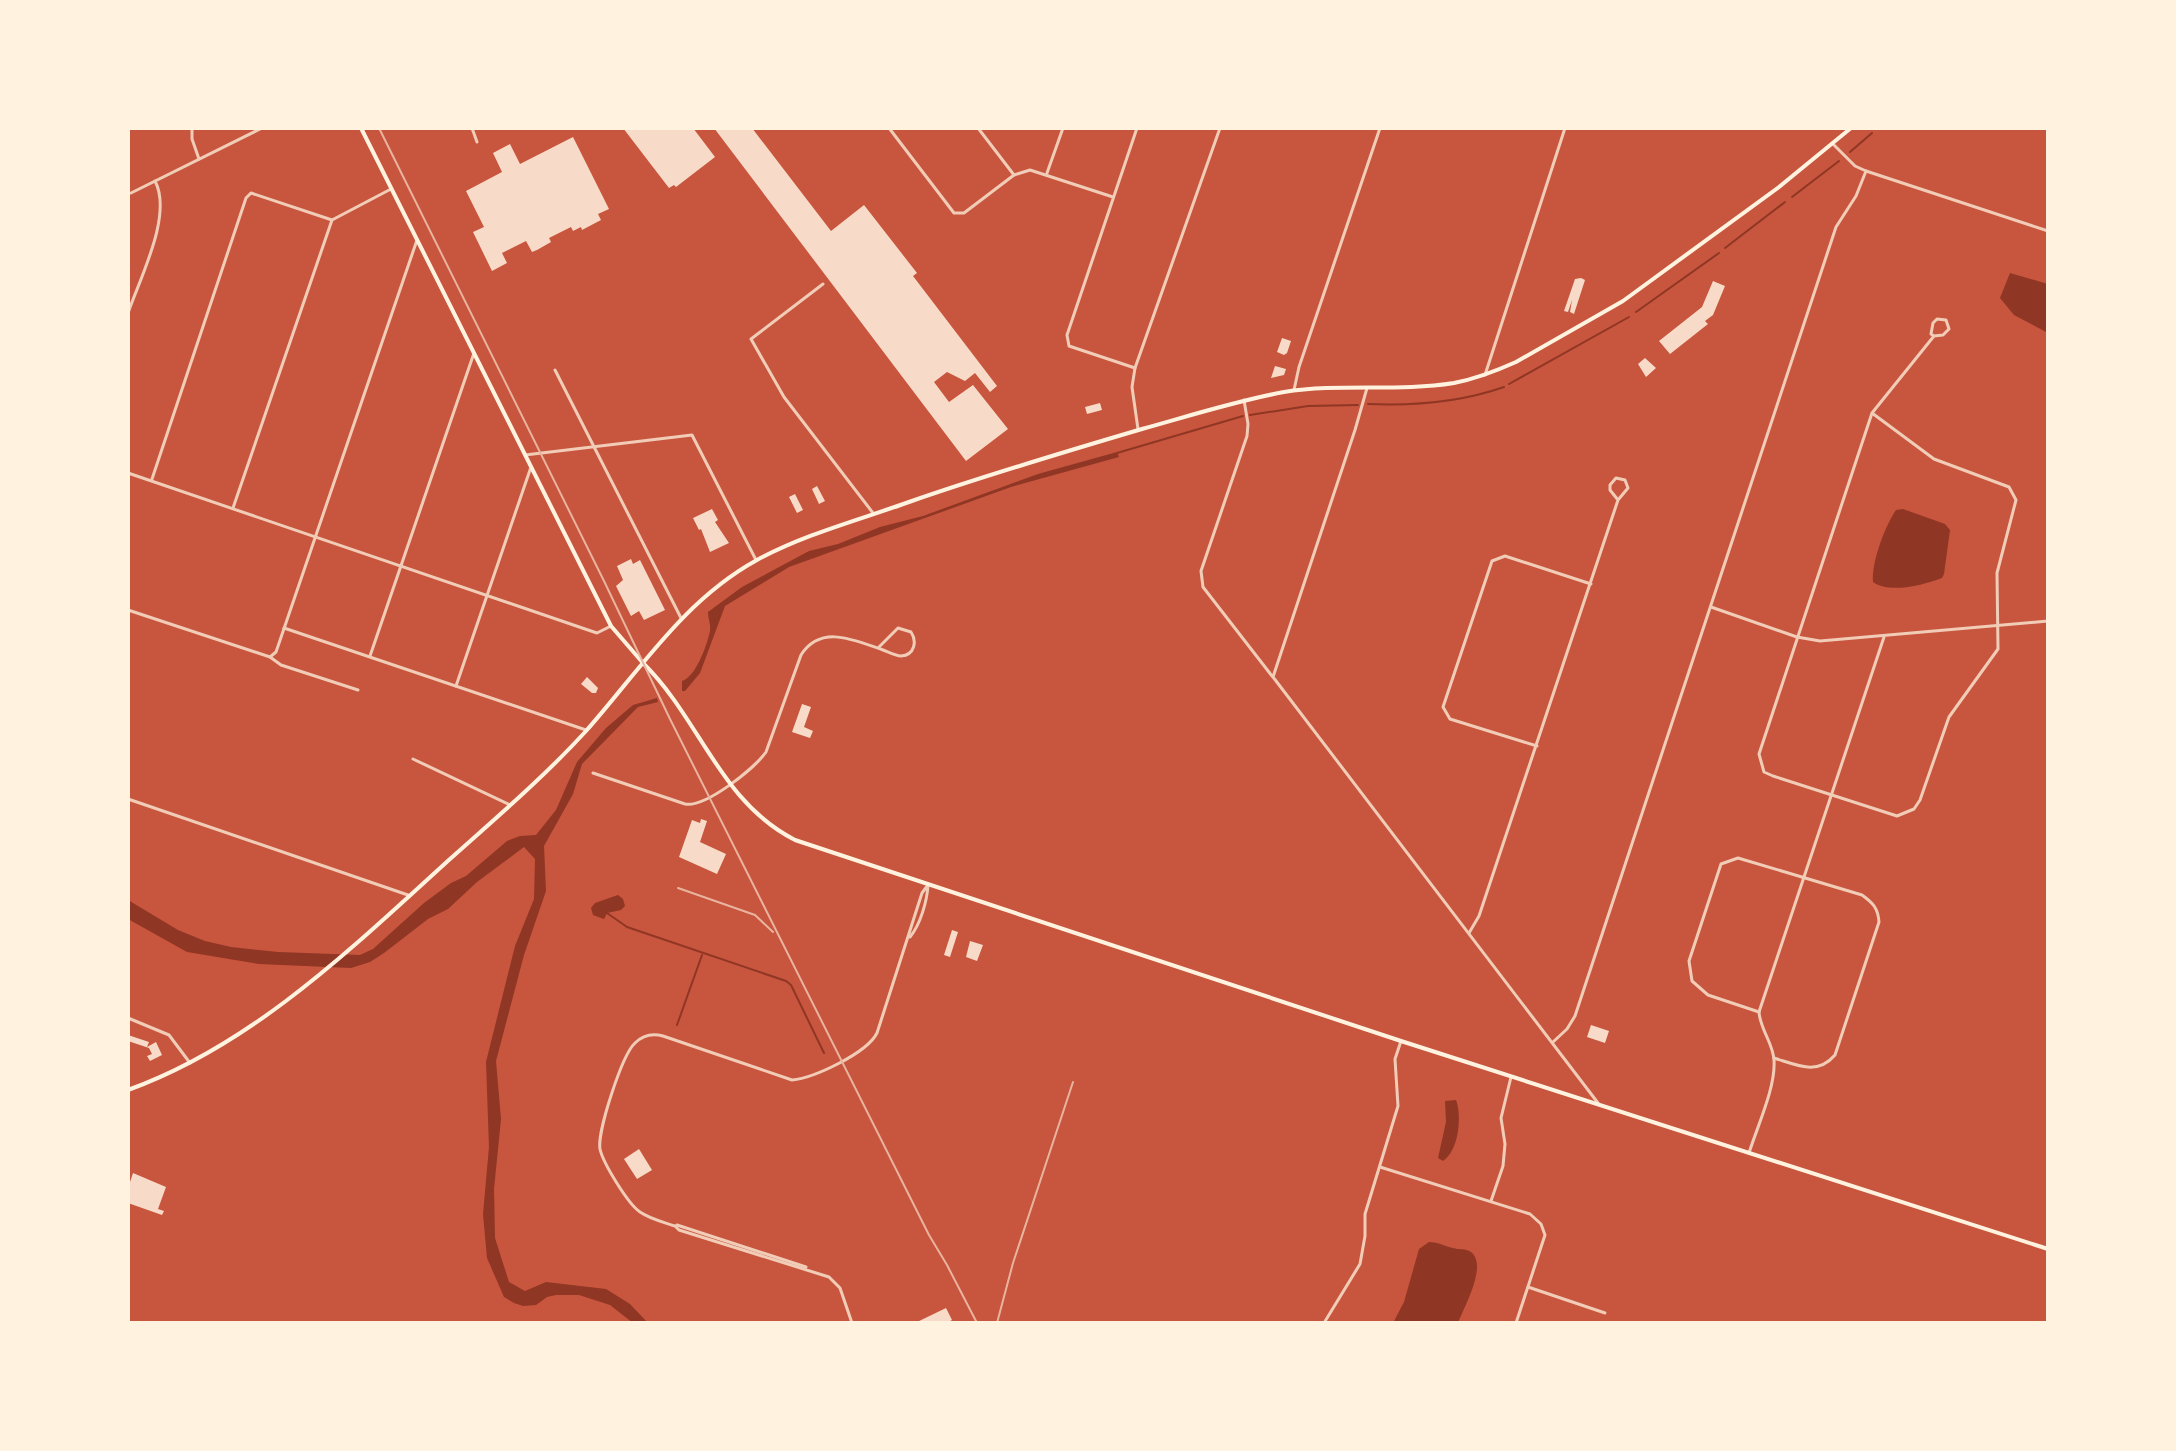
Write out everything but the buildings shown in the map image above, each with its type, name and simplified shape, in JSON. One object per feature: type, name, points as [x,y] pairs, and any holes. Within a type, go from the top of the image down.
[{"type":"main road","points":[[361,128],[611,626],[679,704],[729,784],[760,818],[795,840],[928,885],[1511,1077],[2048,1249]]},
{"type":"main road","points":[[128,1090],[190,1063],[256,1022],[326,969],[510,805],[586,730],[681,618],[711,591],[756,561],[874,514],[1002,470],[1244,400],[1294,391],[1429,386],[1485,375],[1516,362],[1623,301],[1723,229],[1851,128]]},
{"type":"street","points":[[192,128],[192,139],[200,159]]},
{"type":"street","points":[[131,193],[262,128]]},
{"type":"street","points":[[472,128],[477,142]]},
{"type":"street","points":[[889,128],[954,213],[964,213],[1014,175],[1030,170],[1047,173],[1113,197]]},
{"type":"street","points":[[978,128],[1014,175]]},
{"type":"street","points":[[1047,173],[1063,128]]},
{"type":"street","points":[[1135,368],[1069,346],[1067,335],[1137,128]]},
{"type":"street","points":[[1138,431],[1132,387],[1135,368],[1220,128]]},
{"type":"street","points":[[1294,391],[1299,367],[1380,128]]},
{"type":"street","points":[[1485,375],[1565,128]]},
{"type":"street","points":[[1833,144],[1855,166],[1866,171],[2048,231]]},
{"type":"street","points":[[1553,1042],[1575,1016],[1836,227],[1856,196],[1866,171]]},
{"type":"street","points":[[128,313],[159,225],[162,203],[155,181]]},
{"type":"street","points":[[233,508],[332,220],[391,189]]},
{"type":"street","points":[[151,481],[246,198],[251,193],[332,220]]},
{"type":"street","points":[[270,657],[276,652],[417,240]]},
{"type":"street","points":[[823,284],[751,339],[784,397],[874,514]]},
{"type":"street","points":[[1872,413],[1934,459],[2009,487],[2016,500],[1997,573],[1998,649],[1949,717],[1920,800],[1906,815],[1897,816],[1764,772],[1759,754],[1872,413],[1934,336],[1943,335],[1949,329],[1946,320],[1937,319],[1933,323],[1931,334],[1934,336]]},
{"type":"street","points":[[370,656],[474,353]]},
{"type":"street","points":[[555,370],[681,618]]},
{"type":"street","points":[[1273,677],[1367,388]]},
{"type":"street","points":[[1244,400],[1247,436],[1201,571],[1203,587],[1600,1105]]},
{"type":"street","points":[[525,455],[692,435],[756,561]]},
{"type":"street","points":[[456,686],[531,467]]},
{"type":"street","points":[[128,473],[597,633],[611,626]]},
{"type":"street","points":[[1469,933],[1479,916],[1618,500],[1628,488],[1625,480],[1616,478],[1610,490],[1618,500]]},
{"type":"street","points":[[1537,746],[1450,719],[1443,707],[1478,602],[1492,561],[1505,556],[1591,584]]},
{"type":"street","points":[[1711,607],[1797,637],[1820,641],[2048,621]]},
{"type":"street","points":[[128,610],[358,690]]},
{"type":"street","points":[[284,628],[586,730]]},
{"type":"street","points":[[593,773],[691,805],[700,803],[757,763],[766,752],[801,655],[808,645],[832,635],[901,656],[911,652],[915,638],[911,632],[898,628],[878,648]]},
{"type":"street","points":[[1749,1153],[1772,1079],[1774,1058],[1759,1012],[1884,637]]},
{"type":"street","points":[[413,759],[510,805]]},
{"type":"street","points":[[128,799],[410,896]]},
{"type":"street","points":[[1759,1012],[1708,995],[1692,981],[1689,961],[1721,864],[1738,858],[1805,877],[1862,895],[1878,911],[1879,922],[1835,1055],[1827,1064],[1815,1068],[1774,1058]]},
{"type":"street","points":[[852,1323],[840,1288],[829,1277],[693,1235],[635,1209],[600,1150],[599,1138],[626,1056],[643,1037],[655,1034],[787,1079],[806,1077],[865,1049],[872,1042],[910,937],[915,931],[928,895],[928,885]]},
{"type":"street","points":[[128,1018],[169,1035],[190,1063]]},
{"type":"street","points":[[1324,1323],[1360,1264],[1365,1214],[1398,1106],[1395,1067],[1401,1041]]},
{"type":"street","points":[[1491,1201],[1503,1166],[1505,1144],[1501,1118],[1511,1077]]},
{"type":"street","points":[[1380,1167],[1530,1214],[1541,1224],[1545,1235],[1516,1323]]},
{"type":"street","points":[[1528,1287],[1605,1313]]},
{"type":"shaded area","points":[[2010,273],[2048,284],[2048,333],[2014,315],[2000,298]]},
{"type":"shaded area","points":[[1117,452],[1119,457],[1011,487],[789,567],[725,606],[700,673],[682,691],[682,681],[696,667],[706,644],[710,628],[708,612],[742,587],[809,551],[923,516],[1038,474]]},
{"type":"shaded area","points":[[1903,509],[1945,524],[1950,530],[1944,574],[1942,578],[1916,586],[1880,586],[1873,582],[1876,555],[1896,510]]},
{"type":"shaded area","points":[[657,698],[658,702],[638,707],[582,764],[573,794],[544,846],[546,891],[524,955],[496,1061],[501,1119],[494,1189],[495,1238],[509,1282],[525,1291],[546,1282],[606,1289],[630,1304],[648,1323],[633,1323],[610,1305],[579,1295],[547,1297],[536,1305],[514,1303],[504,1297],[487,1258],[483,1214],[489,1147],[486,1062],[515,946],[534,899],[535,859],[524,847],[477,882],[448,909],[428,919],[370,962],[351,968],[259,964],[187,952],[128,919],[128,900],[178,930],[205,941],[278,952],[360,955],[373,949],[424,903],[466,876],[507,841],[536,835],[556,810],[577,762],[606,728],[633,705]]},
{"type":"shaded area","points":[[618,895],[625,906],[621,910],[607,913],[604,919],[593,915],[591,908],[595,903]]},
{"type":"shaded area","points":[[1456,1100],[1458,1132],[1453,1149],[1443,1161],[1438,1158],[1446,1122],[1445,1101]]},
{"type":"shaded area","points":[[1429,1242],[1466,1250],[1476,1258],[1476,1276],[1458,1323],[1393,1323],[1404,1302],[1419,1249]]},
{"type":"waterway","points":[[1850,152],[1872,133]]},
{"type":"waterway","points":[[1792,197],[1839,161]]},
{"type":"waterway","points":[[1725,248],[1785,202]]},
{"type":"waterway","points":[[1636,312],[1719,253]]},
{"type":"waterway","points":[[1509,384],[1629,317]]},
{"type":"waterway","points":[[1368,404],[1437,402],[1504,387]]},
{"type":"waterway","points":[[1250,415],[1308,406],[1358,405]]},
{"type":"waterway","points":[[1117,453],[1243,416]]},
{"type":"waterway","points":[[607,913],[627,927],[786,981],[791,985],[824,1053]]},
{"type":"waterway","points":[[677,1025],[702,955]]},
{"type":"railway","points":[[379,128],[670,719],[929,1235],[977,1323]]},
{"type":"railway","points":[[678,888],[755,915],[773,932]]},
{"type":"railway","points":[[997,1323],[1013,1263],[1073,1082]]}]
